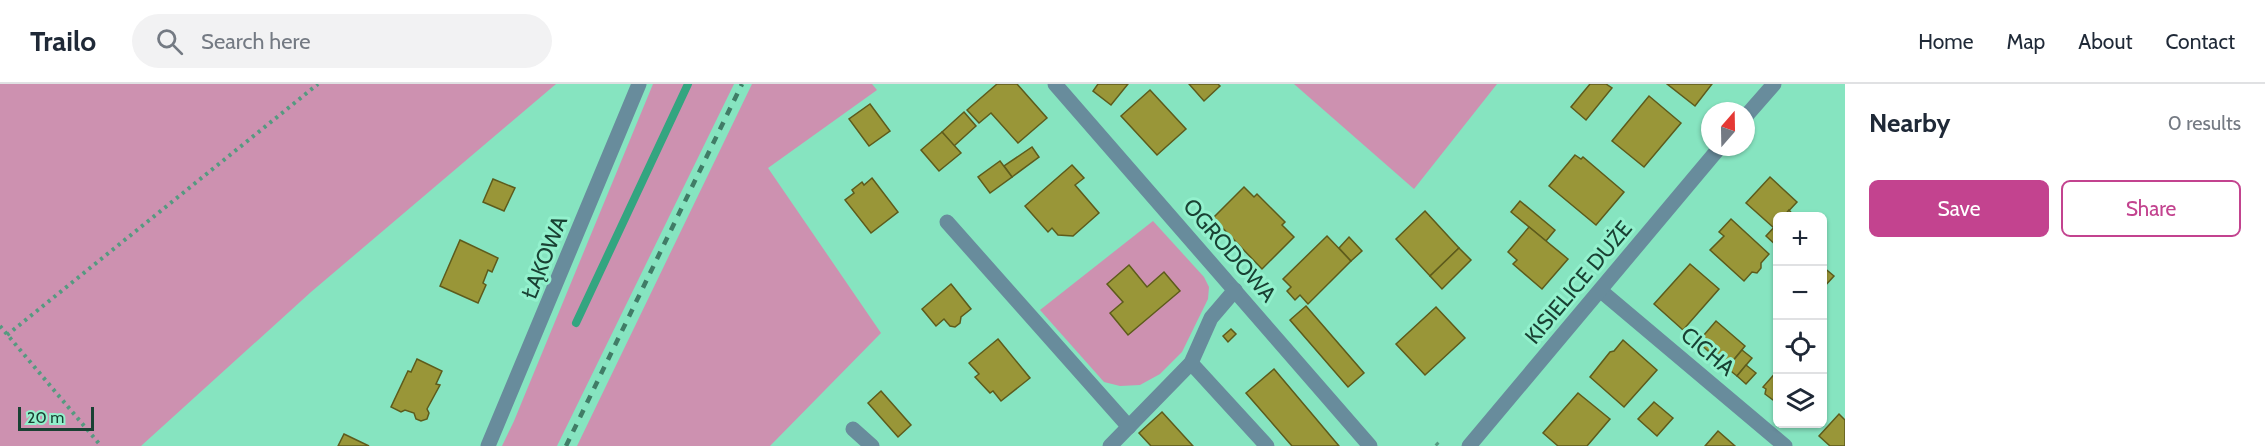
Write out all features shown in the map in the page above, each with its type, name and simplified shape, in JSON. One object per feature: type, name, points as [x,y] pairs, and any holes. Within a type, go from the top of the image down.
[{"type":"street","name":"ŁĄKOWA","points":[[489,446],[639,84]]},
{"type":"street","name":"OGRODOWA","points":[[1054,84],[1370,446]]},
{"type":"street","points":[[1755,106],[1774,84]]},
{"type":"street","name":"KISIELICE DUŻE","points":[[1469,446],[1713,156]]},
{"type":"street","points":[[947,222],[1129,427]]},
{"type":"street","points":[[1110,446],[1191,363],[1211,318],[1235,290]]},
{"type":"street","name":"CICHA","points":[[1601,291],[1785,446]]},
{"type":"street","points":[[1191,363],[1267,446]]},
{"type":"street","points":[[853,429],[872,446]]},
{"type":"path","points":[[7,335],[318,84]]},
{"type":"path","points":[[0,326],[101,446]]},
{"type":"shaded area","points":[[0,84],[556,84],[311,292],[141,446],[0,446]]},
{"type":"shaded area","points":[[653,84],[734,84],[557,446],[502,446],[514,421]]},
{"type":"shaded area","points":[[752,84],[872,84],[877,90],[768,168],[881,333],[770,446],[577,446]]},
{"type":"shaded area","points":[[1294,84],[1497,84],[1414,189]]},
{"type":"shaded area","points":[[1153,221],[1204,277],[1209,287],[1208,299],[1182,352],[1160,374],[1140,385],[1120,386],[1104,382],[1040,310]]},
{"type":"building","points":[[997,84],[1017,84],[1047,118],[1018,143],[991,113],[979,123],[967,110]]},
{"type":"building","points":[[1098,84],[1128,84],[1111,105],[1093,91]]},
{"type":"building","points":[[1189,84],[1218,84],[1220,86],[1204,101]]},
{"type":"building","points":[[1590,84],[1606,84],[1612,88],[1586,120],[1571,107]]},
{"type":"building","points":[[1667,84],[1712,84],[1695,106]]},
{"type":"building","points":[[1150,90],[1186,129],[1157,155],[1121,116]]},
{"type":"building","points":[[1649,96],[1681,123],[1644,167],[1612,141]]},
{"type":"building","points":[[870,104],[890,131],[869,146],[849,119]]},
{"type":"building","points":[[964,112],[976,126],[954,146],[942,132]]},
{"type":"building","points":[[942,132],[961,153],[939,171],[921,150]]},
{"type":"building","points":[[1032,147],[1039,157],[1012,177],[1004,166]]},
{"type":"building","points":[[1575,155],[1581,159],[1583,157],[1624,192],[1596,225],[1549,186]]},
{"type":"building","points":[[1000,161],[1012,177],[990,193],[978,177]]},
{"type":"building","points":[[1072,165],[1084,178],[1075,185],[1099,213],[1073,236],[1058,235],[1052,228],[1048,232],[1025,206]]},
{"type":"building","points":[[1770,177],[1797,202],[1788,212],[1773,212],[1773,227],[1746,203]]},
{"type":"building","points":[[872,178],[898,212],[871,233],[845,200],[854,193],[852,190],[862,182],[864,185]]},
{"type":"building","points":[[493,179],[515,188],[504,211],[483,202]]},
{"type":"building","points":[[1244,187],[1254,197],[1257,194],[1285,222],[1282,225],[1294,237],[1262,269],[1213,218]]},
{"type":"building","points":[[1520,201],[1555,230],[1546,241],[1511,212]]},
{"type":"building","points":[[1425,211],[1459,248],[1430,276],[1396,239]]},
{"type":"building","points":[[1731,219],[1769,254],[1761,263],[1761,268],[1757,273],[1752,272],[1744,281],[1710,250],[1724,236],[1719,232]]},
{"type":"building","points":[[1529,227],[1568,259],[1542,289],[1513,264],[1517,260],[1508,252]]},
{"type":"building","points":[[1773,228],[1773,242],[1766,236]]},
{"type":"building","points":[[1327,236],[1351,261],[1308,304],[1300,295],[1295,300],[1287,291],[1291,287],[1283,279]]},
{"type":"building","points":[[1349,237],[1362,251],[1351,261],[1339,248]]},
{"type":"building","points":[[460,240],[498,258],[492,272],[488,270],[483,283],[486,285],[478,303],[440,286]]},
{"type":"building","points":[[1459,248],[1471,260],[1442,289],[1430,276]]},
{"type":"building","points":[[1690,264],[1719,289],[1683,330],[1654,304]]},
{"type":"building","points":[[1129,265],[1147,287],[1164,272],[1180,291],[1128,335],[1110,313],[1123,302],[1107,284]]},
{"type":"building","points":[[1827,270],[1834,276],[1827,284]]},
{"type":"building","points":[[951,284],[971,309],[961,317],[960,323],[955,327],[950,326],[944,319],[936,326],[922,309]]},
{"type":"building","points":[[1306,306],[1364,373],[1348,387],[1290,320]]},
{"type":"building","points":[[1436,307],[1465,338],[1425,375],[1396,344]]},
{"type":"building","points":[[1716,321],[1745,346],[1727,368],[1698,342]]},
{"type":"building","points":[[1231,329],[1236,334],[1228,342],[1223,336]]},
{"type":"building","points":[[998,339],[1030,378],[1001,401],[993,391],[990,393],[975,377],[979,374],[969,363]]},
{"type":"building","points":[[1623,340],[1657,370],[1624,407],[1590,377]]},
{"type":"building","points":[[1742,350],[1752,358],[1737,376],[1727,368]]},
{"type":"building","points":[[417,359],[442,371],[436,384],[440,385],[427,409],[429,413],[427,419],[421,421],[416,419],[414,413],[405,410],[401,412],[391,407],[408,371],[411,372]]},
{"type":"building","points":[[1746,365],[1756,373],[1746,384],[1737,376]]},
{"type":"building","points":[[1274,369],[1339,446],[1292,446],[1246,393]]},
{"type":"building","points":[[1773,376],[1773,400],[1765,394],[1766,389],[1763,387]]},
{"type":"building","points":[[881,391],[911,425],[898,437],[868,403]]},
{"type":"building","points":[[1578,393],[1610,419],[1587,446],[1558,446],[1543,433]]},
{"type":"building","points":[[1654,402],[1673,418],[1657,436],[1638,419]]},
{"type":"building","points":[[1162,412],[1193,446],[1151,446],[1139,433]]},
{"type":"building","points":[[1839,414],[1845,420],[1845,446],[1830,446],[1819,436]]},
{"type":"building","points":[[1718,431],[1735,446],[1705,446]]},
{"type":"building","points":[[344,434],[369,446],[338,446]]},
{"type":"waterway","points":[[576,323],[688,84]]},
{"type":"railway","points":[[566,446],[742,84]]}]
